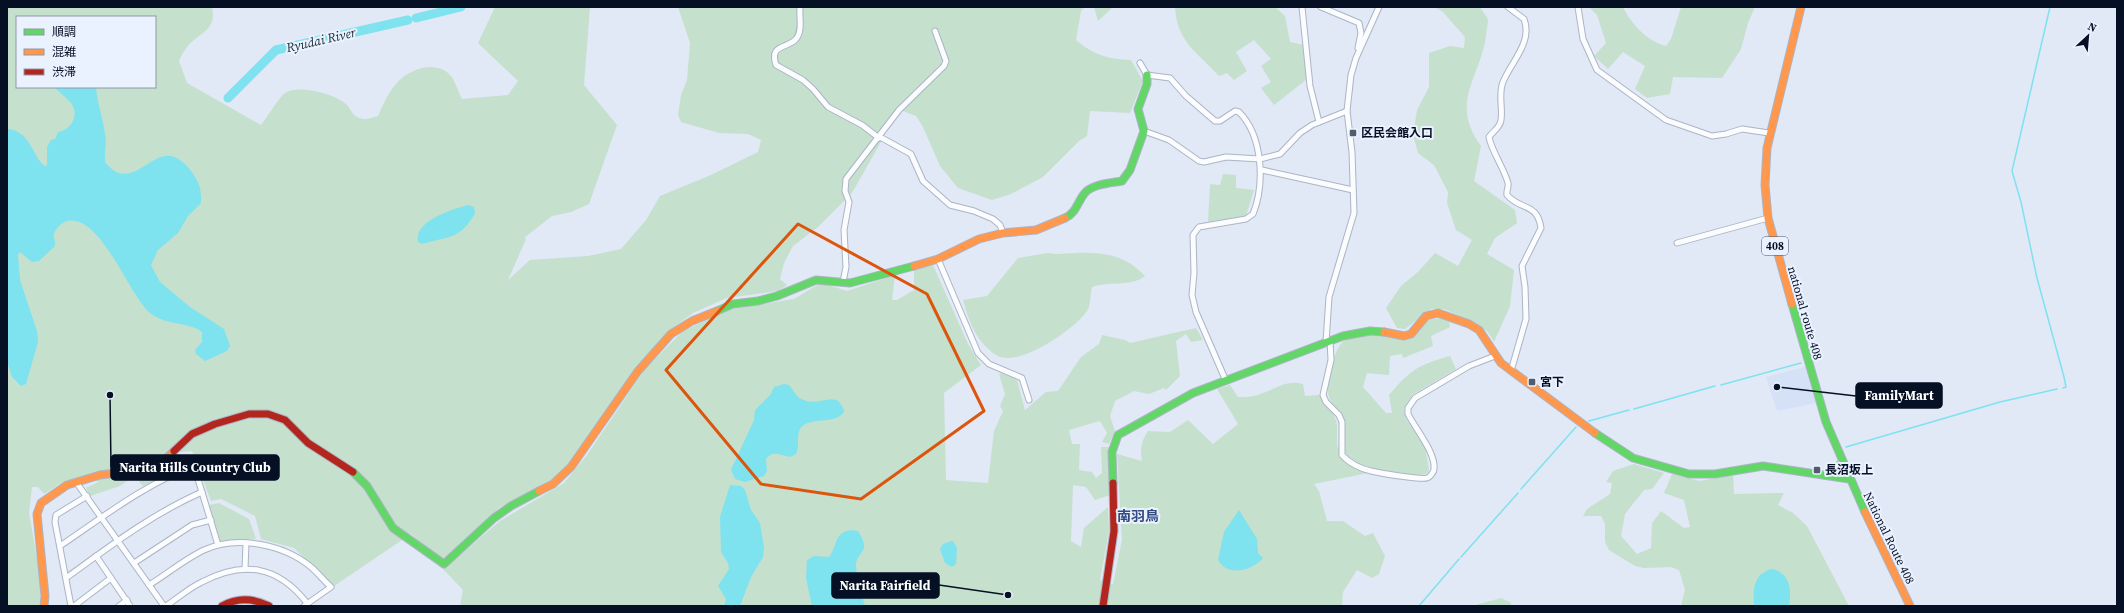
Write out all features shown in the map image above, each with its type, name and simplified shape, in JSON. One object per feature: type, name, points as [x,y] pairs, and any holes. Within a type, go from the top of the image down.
[{"type":"main road","name":"national route 408","points":[[1801,7],[1769,133],[1765,165],[1768,218],[1820,405],[1849,479]]},
{"type":"main road","points":[[44,606],[45,596],[37,514],[41,503],[67,485],[76,482],[100,475],[149,469],[162,462],[192,434],[215,424],[242,416],[268,414],[285,420],[308,443],[340,462],[360,477],[393,528],[444,564],[494,518],[560,478],[571,467],[638,371],[671,334],[692,321],[733,304],[758,301],[777,296],[816,280],[843,282],[861,281],[938,259],[973,241],[1003,233],[1036,230],[1051,226],[1072,215],[1084,193],[1089,189],[1104,184],[1122,181],[1130,170],[1144,131],[1138,109],[1147,84],[1147,76]]},
{"type":"main road","points":[[1103,606],[1114,531],[1112,452],[1115,439],[1123,432],[1193,393],[1328,341],[1370,331],[1382,331],[1404,336],[1411,334],[1426,316],[1438,313],[1469,324],[1479,330],[1495,356],[1511,371],[1613,446],[1638,460],[1689,474],[1715,474],[1763,466],[1849,479]]},
{"type":"main road","points":[[1825,475],[1842,463]]},
{"type":"main road","name":"National Route 408","points":[[1849,479],[1910,606]]},
{"type":"main road","points":[[222,606],[230,601],[246,599],[269,606]]},
{"type":"street","points":[[800,7],[800,31],[796,39],[778,48],[774,55],[776,65],[803,80],[828,107],[862,124],[880,138],[911,154],[923,181],[950,205],[980,213],[993,219],[1000,225],[1003,233]]},
{"type":"street","points":[[1302,7],[1310,86],[1319,122]]},
{"type":"street","points":[[1321,7],[1356,21],[1361,26],[1362,33],[1351,75],[1347,111],[1352,152],[1354,213],[1352,225],[1329,297],[1328,341],[1332,360],[1323,396],[1326,402],[1339,414],[1342,422],[1342,455],[1354,464],[1372,471],[1427,478],[1434,469],[1432,455],[1408,414],[1408,408],[1414,398],[1469,366],[1495,356]]},
{"type":"street","points":[[1356,58],[1379,7]]},
{"type":"street","points":[[1508,7],[1524,19],[1527,33],[1516,60],[1502,83],[1501,120],[1497,129],[1489,137],[1508,183],[1507,195],[1511,200],[1531,208],[1537,214],[1542,228],[1522,266],[1525,287],[1526,314],[1511,371]]},
{"type":"street","points":[[1578,7],[1583,39],[1597,70],[1666,120],[1712,136],[1726,134],[1742,129],[1769,133]]},
{"type":"street","points":[[843,282],[846,267],[844,230],[849,202],[844,186],[848,175],[880,138],[899,110],[944,66],[946,61],[935,31]]},
{"type":"street","points":[[1140,63],[1147,76],[1170,78],[1186,96],[1215,121],[1220,121],[1235,111],[1239,112],[1256,139],[1262,170],[1255,210],[1251,217],[1226,224],[1205,225],[1199,227],[1193,235],[1194,273],[1192,295],[1196,312],[1226,381]]},
{"type":"street","points":[[1144,131],[1169,140],[1199,161],[1204,162],[1226,157],[1260,159],[1280,154],[1300,133],[1319,122],[1347,111]]},
{"type":"street","points":[[1262,170],[1353,190]]},
{"type":"street","points":[[1678,243],[1768,218]]},
{"type":"street","points":[[938,259],[978,353],[989,364],[1022,378],[1029,400]]},
{"type":"street","points":[[60,546],[167,476],[194,466],[218,545]]},
{"type":"street","points":[[76,482],[87,496],[117,540],[149,585],[165,606],[200,582],[220,574],[245,569],[263,571],[284,579],[296,589],[306,605],[331,587],[312,568],[278,549],[246,543],[218,545],[203,550],[149,585]]},
{"type":"street","points":[[66,578],[117,540],[163,510],[202,492]]},
{"type":"street","points":[[87,496],[56,515],[55,522],[72,606],[112,578]]},
{"type":"street","points":[[134,563],[192,525],[211,520]]},
{"type":"street","points":[[245,569],[246,543]]},
{"type":"street","points":[[96,556],[130,606]]},
{"type":"street","points":[[119,606],[127,600]]},
{"type":"highlighted area","points":[[798,224],[927,294],[984,411],[861,499],[761,484],[666,370]]},
{"type":"shaded area","points":[[1805,367],[1816,403],[1777,411],[1766,377]]},
{"type":"green space","points":[[7,7],[212,7],[212,22],[209,27],[190,44],[183,52],[179,61],[187,83],[261,125],[283,95],[291,90],[307,90],[334,97],[347,105],[354,115],[363,119],[378,116],[389,93],[399,80],[413,71],[425,67],[440,68],[449,74],[455,82],[462,99],[508,95],[518,81],[478,43],[495,7],[590,7],[584,85],[617,125],[589,204],[571,212],[552,216],[524,238],[526,239],[508,280],[530,260],[588,256],[621,249],[646,220],[660,196],[711,175],[758,152],[761,140],[748,134],[719,133],[681,122],[678,115],[681,95],[687,80],[690,43],[678,7],[1085,7],[1081,11],[1076,40],[1095,53],[1115,59],[1131,60],[1143,81],[1130,113],[1090,111],[1087,136],[1079,141],[1043,177],[1011,194],[992,200],[958,188],[940,166],[923,127],[916,116],[903,111],[889,121],[882,140],[852,193],[818,227],[793,246],[784,263],[780,279],[787,285],[778,291],[727,298],[693,313],[670,330],[636,366],[569,463],[551,480],[499,508],[444,560],[438,558],[411,534],[334,586],[294,548],[261,539],[255,516],[221,499],[211,501],[192,451],[170,453],[182,463],[174,471],[143,486],[134,476],[120,486],[90,496],[86,488],[98,482],[93,476],[61,483],[44,494],[38,487],[32,487],[29,512],[39,571],[41,606],[7,606]]},
{"type":"green space","points":[[1094,7],[1113,7],[1098,21]]},
{"type":"green space","points":[[1175,7],[1275,7],[1285,16],[1290,42],[1304,45],[1307,79],[1274,105],[1261,88],[1271,82],[1261,66],[1271,59],[1254,40],[1236,52],[1247,71],[1234,80],[1227,73],[1219,76],[1196,53],[1184,38],[1177,19]]},
{"type":"green space","points":[[1434,7],[1480,7],[1488,20],[1483,51],[1469,91],[1467,103],[1467,117],[1472,131],[1481,146],[1474,181],[1515,210],[1517,223],[1495,238],[1487,254],[1514,270],[1510,306],[1494,342],[1488,332],[1476,323],[1444,309],[1431,309],[1405,329],[1397,328],[1386,308],[1401,286],[1419,271],[1435,253],[1458,266],[1472,240],[1456,230],[1447,203],[1448,192],[1434,165],[1418,153],[1413,135],[1417,110],[1429,87],[1429,53],[1450,46],[1464,48],[1465,37],[1443,12]]},
{"type":"green space","points":[[1589,7],[1623,7],[1630,20],[1640,31],[1652,40],[1666,46],[1671,39],[1681,7],[1755,7],[1748,23],[1741,49],[1722,78],[1673,77],[1670,94],[1647,98],[1635,89],[1645,66],[1623,52],[1608,69],[1594,56],[1606,43],[1597,15]]},
{"type":"green space","points":[[1223,174],[1236,175],[1236,188],[1254,190],[1246,216],[1208,222],[1210,184],[1220,185]]},
{"type":"green space","points":[[1048,253],[1096,253],[1114,256],[1130,263],[1145,276],[1133,282],[1105,284],[1092,287],[1087,311],[1081,319],[1059,336],[1033,351],[1020,356],[1008,358],[998,356],[979,339],[971,324],[963,300],[987,296],[1018,258]]},
{"type":"green space","points":[[933,265],[968,344],[981,365],[944,393],[946,480],[988,483],[994,431],[1003,411],[1000,406],[1005,394],[999,374],[1006,372],[1017,380],[1025,410],[1046,392],[1058,391],[1081,357],[1099,344],[1102,335],[1125,340],[1130,343],[1196,328],[1203,340],[1191,342],[1186,334],[1176,341],[1180,376],[1166,390],[1164,388],[1149,394],[1134,391],[1115,401],[1110,416],[1115,431],[1109,444],[1102,442],[1107,433],[1100,421],[1069,430],[1072,444],[1080,444],[1079,470],[1092,472],[1096,478],[1102,473],[1101,447],[1109,447],[1110,495],[1095,500],[1086,487],[1073,485],[1071,541],[1081,547],[1084,528],[1108,507],[1109,531],[1100,580],[1113,584],[1122,540],[1117,454],[1142,461],[1142,445],[1148,431],[1170,432],[1188,420],[1213,444],[1238,424],[1217,389],[1230,385],[1238,397],[1248,397],[1290,383],[1303,384],[1305,396],[1320,395],[1333,412],[1337,424],[1337,446],[1343,457],[1368,473],[1314,484],[1319,491],[1327,521],[1343,521],[1365,536],[1373,533],[1385,556],[1379,574],[1372,578],[1357,570],[1343,592],[1342,606],[460,606],[463,590],[443,569],[500,521],[564,483],[587,455],[645,369],[683,331],[731,309],[794,299],[817,285],[825,284],[847,291],[895,275],[892,300],[897,300],[914,290],[914,270]]},
{"type":"green space","points":[[1440,318],[1449,321],[1450,327],[1431,336],[1433,346],[1403,358],[1402,354],[1390,356],[1389,375],[1367,373],[1363,387],[1386,413],[1392,413],[1389,395],[1403,379],[1422,366],[1450,356],[1456,369],[1412,395],[1404,409],[1406,419],[1425,446],[1429,470],[1426,474],[1419,475],[1402,473],[1380,470],[1351,460],[1347,456],[1345,449],[1344,421],[1331,401],[1328,391],[1332,364],[1341,344],[1348,339],[1373,334],[1402,338],[1414,336],[1428,320]]},
{"type":"green space","points":[[1634,464],[1664,473],[1652,489],[1644,490],[1625,514],[1621,536],[1637,554],[1651,548],[1652,523],[1661,511],[1684,528],[1690,527],[1684,500],[1664,493],[1672,474],[1699,481],[1733,475],[1734,494],[1784,493],[1778,505],[1793,513],[1807,526],[1849,606],[1681,606],[1685,590],[1679,570],[1671,567],[1644,568],[1635,566],[1609,550],[1605,542],[1605,524],[1601,516],[1583,516],[1587,509],[1610,494],[1612,483],[1606,482],[1613,471]]},
{"type":"green space","points":[[219,503],[249,519],[256,539],[219,541],[209,505]]},
{"type":"green space","points":[[1501,598],[1510,602],[1512,606],[1472,606]]},
{"type":"water","points":[[55,88],[96,88],[106,137],[105,162],[113,170],[121,174],[129,173],[136,171],[158,158],[170,156],[181,161],[194,175],[200,187],[201,203],[188,216],[178,233],[158,250],[151,265],[160,282],[190,307],[224,329],[230,346],[227,351],[205,361],[196,354],[195,350],[202,342],[202,332],[190,326],[169,322],[149,312],[132,289],[102,241],[91,229],[79,222],[67,221],[61,224],[55,232],[55,246],[39,261],[32,262],[20,252],[18,255],[20,280],[37,331],[38,342],[26,384],[21,386],[12,377],[7,361],[7,129],[21,134],[41,162],[45,166],[47,165],[47,147],[51,140],[55,139],[58,132],[63,131],[73,121],[75,112],[74,108]]},
{"type":"water","points":[[468,205],[474,207],[475,213],[470,222],[459,233],[447,238],[422,244],[418,242],[418,235],[428,222],[444,213]]},
{"type":"water","points":[[784,384],[789,385],[798,397],[809,402],[828,399],[837,401],[844,409],[844,412],[835,419],[809,422],[804,425],[799,432],[796,454],[790,457],[777,454],[769,456],[766,459],[767,471],[764,476],[745,482],[735,479],[731,470],[754,420],[755,410],[771,394],[774,387]]},
{"type":"water","points":[[730,485],[741,486],[745,490],[751,510],[760,523],[764,548],[763,557],[751,577],[740,606],[724,606],[726,599],[718,586],[729,569],[728,563],[721,552],[720,517]]},
{"type":"water","points":[[1239,510],[1257,539],[1258,553],[1263,558],[1258,563],[1246,569],[1233,570],[1227,569],[1218,560],[1224,532]]},
{"type":"water","points":[[846,531],[858,531],[864,544],[863,551],[858,557],[856,566],[858,581],[865,606],[812,606],[806,578],[807,560],[814,556],[829,557],[839,537]]},
{"type":"water","points":[[953,541],[957,548],[956,564],[952,567],[945,563],[940,549],[943,544]]},
{"type":"water","points":[[1772,569],[1783,574],[1786,578],[1790,588],[1789,606],[1754,606],[1754,588],[1758,578],[1761,574]]},
{"type":"waterway","name":"Ryudai River","points":[[416,18],[461,7]]},
{"type":"waterway","points":[[2050,7],[2012,171],[2021,202],[2037,278],[2064,377],[2066,387],[2063,388]]},
{"type":"waterway","name":"Ryudai River","points":[[228,98],[276,50],[408,20]]},
{"type":"waterway","points":[[1721,385],[1801,363]]},
{"type":"waterway","points":[[1634,409],[1715,386]]},
{"type":"waterway","points":[[1846,447],[2000,402],[2057,389]]},
{"type":"waterway","points":[[1589,421],[1629,410]]},
{"type":"waterway","points":[[1521,489],[1576,427]]},
{"type":"waterway","points":[[1461,557],[1518,493]]},
{"type":"waterway","points":[[1419,606],[1459,559]]},
{"type":"traffic: fast","points":[[1065,218],[1074,211],[1084,194],[1091,188],[1102,184],[1122,181],[1130,170],[1144,131],[1138,109],[1147,84],[1147,75]]},
{"type":"traffic: fast","points":[[717,311],[733,304],[758,301],[777,296],[816,280],[850,283],[914,266]]},
{"type":"traffic: fast","points":[[1792,304],[1826,422],[1865,512]]},
{"type":"traffic: fast","points":[[1113,483],[1112,452],[1118,435],[1193,393],[1343,336],[1370,331],[1384,332]]},
{"type":"traffic: fast","points":[[1595,433],[1633,458],[1689,474],[1715,474],[1763,466],[1849,479]]},
{"type":"traffic: fast","points":[[1825,475],[1842,463]]},
{"type":"traffic: fast","points":[[353,472],[367,486],[393,528],[444,564],[494,518],[511,506],[539,491]]},
{"type":"traffic: slow","points":[[1792,304],[1768,218],[1765,185],[1767,148],[1801,7]]},
{"type":"traffic: slow","points":[[914,266],[938,259],[979,239],[1003,233],[1036,230],[1065,218]]},
{"type":"traffic: slow","points":[[539,491],[553,484],[571,467],[638,371],[671,334],[692,321],[717,311]]},
{"type":"traffic: slow","points":[[1384,332],[1404,336],[1411,334],[1426,316],[1438,313],[1469,324],[1479,330],[1501,363],[1595,433]]},
{"type":"traffic: slow","points":[[44,606],[45,596],[37,514],[41,503],[67,485],[100,475],[149,469],[162,462],[174,451]]},
{"type":"traffic: slow","points":[[1865,512],[1910,606]]},
{"type":"traffic: jam","points":[[174,451],[192,434],[215,424],[249,414],[268,414],[285,420],[308,443],[353,472]]},
{"type":"traffic: jam","points":[[1103,606],[1114,531],[1113,483]]},
{"type":"traffic: jam","points":[[222,606],[240,600],[257,601],[269,606]]},
{"type":"place","name":"区民会館入口","points":[[1353,133]]},
{"type":"place","name":"宮下","points":[[1532,382]]},
{"type":"place","name":"FamilyMart","points":[[1777,387]]},
{"type":"place","name":"Narita Hills Country Club","points":[[110,395]]},
{"type":"place","name":"長沼坂上","points":[[1817,470]]},
{"type":"place","name":"Narita Fairfield","points":[[1008,595]]},
{"type":"district","name":"南羽鳥","points":[[1138,516]]}]
